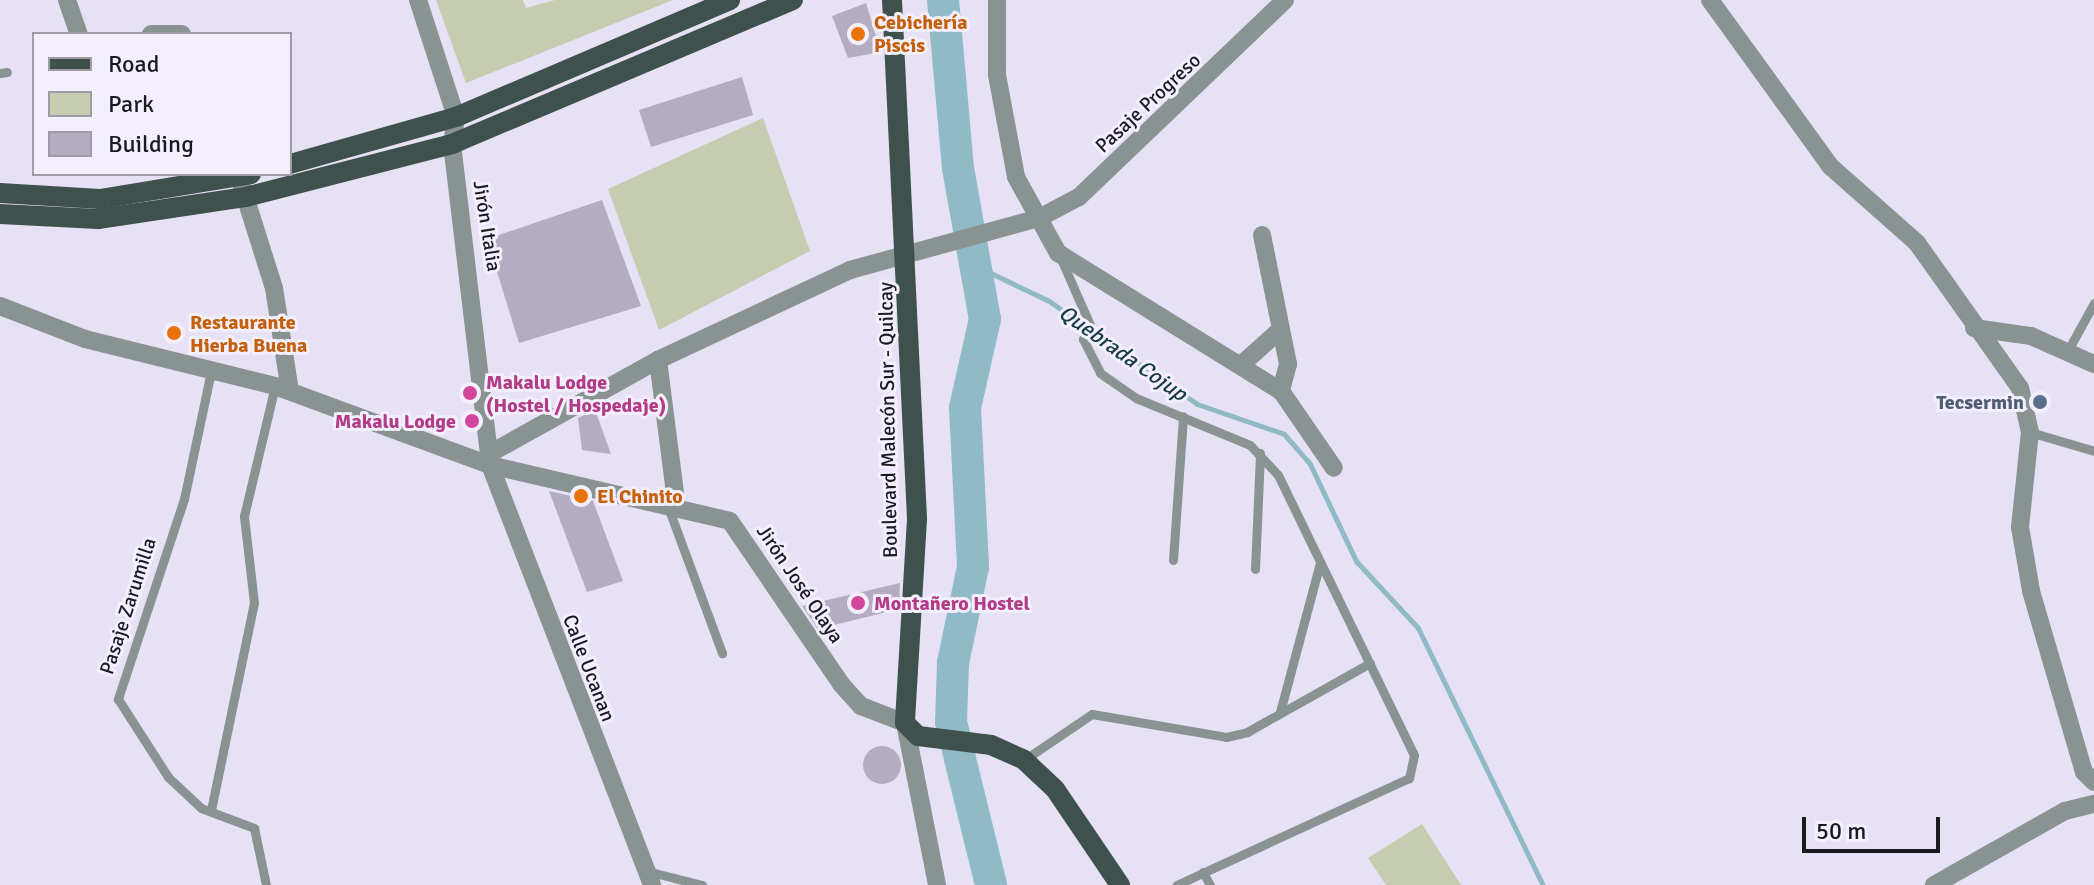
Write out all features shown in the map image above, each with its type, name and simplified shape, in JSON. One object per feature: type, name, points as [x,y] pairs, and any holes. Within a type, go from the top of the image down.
[{"type":"main road","points":[[292,163],[456,117],[730,0]]},
{"type":"main road","name":"Boulevard Malecón Sur - Quilcay","points":[[892,0],[909,250],[917,519],[912,729]]},
{"type":"main road","points":[[292,172],[452,144],[750,8],[783,2]]},
{"type":"main road","points":[[0,193],[98,219],[267,176]]},
{"type":"main road","points":[[0,214],[43,206]]},
{"type":"main road","points":[[912,729],[991,745],[1024,760],[1055,789],[1120,885]]},
{"type":"street","points":[[67,0],[78,32]]},
{"type":"street","name":"Jirón Italia","points":[[418,0],[456,117],[452,144],[490,460]]},
{"type":"street","points":[[997,0],[997,75],[1027,221],[1058,253],[1281,391],[1334,468]]},
{"type":"street","name":"Pasaje Progreso","points":[[909,250],[1027,221],[1079,197],[1285,0]]},
{"type":"street","points":[[1710,0],[1830,166],[1917,243],[1974,328],[2020,388],[2030,432],[2020,527],[2031,591],[2084,772],[2094,782]]},
{"type":"street","points":[[244,180],[274,288],[283,388]]},
{"type":"street","points":[[1262,235],[1288,364],[1281,391]]},
{"type":"street","points":[[490,460],[658,360],[850,270],[909,250]]},
{"type":"street","name":"Jirón José Olaya","points":[[0,306],[85,339],[283,388],[490,460],[730,521],[841,684],[861,706],[912,729]]},
{"type":"street","points":[[1974,328],[2031,336],[2094,364]]},
{"type":"street","points":[[1241,365],[1259,341],[1280,330]]},
{"type":"street","points":[[658,360],[672,506]]},
{"type":"street","name":"Calle Ucanan","points":[[490,460],[649,878]]},
{"type":"street","name":"Boulevard Malecón Sur - Quilcay","points":[[912,729],[937,885]]},
{"type":"street","points":[[1934,885],[2065,811],[2094,804]]},
{"type":"lane","points":[[1058,253],[1090,325],[1083,339],[1100,373],[1136,398],[1183,416],[1260,453],[1292,497],[1320,563],[1414,755],[1409,778],[1176,885]]},
{"type":"lane","points":[[2067,352],[2094,303]]},
{"type":"lane","name":"Pasaje Zarumilla","points":[[211,371],[184,499],[118,699],[168,777],[211,810],[254,828],[266,885]]},
{"type":"lane","points":[[211,810],[254,603],[244,516],[283,388]]},
{"type":"lane","points":[[1173,560],[1183,416]]},
{"type":"lane","points":[[2030,432],[2094,451]]},
{"type":"lane","points":[[1255,569],[1260,453]]},
{"type":"lane","points":[[672,506],[722,653]]},
{"type":"lane","points":[[1280,712],[1320,563]]},
{"type":"lane","points":[[1024,760],[1092,714],[1226,737],[1280,712],[1370,663]]},
{"type":"lane","points":[[1203,872],[1210,885]]},
{"type":"lane","points":[[649,878],[702,885]]},
{"type":"green space","points":[[436,0],[523,0],[526,8],[555,0],[673,0],[466,83]]},
{"type":"green space","points":[[763,118],[810,251],[659,330],[608,189]]},
{"type":"green space","points":[[1422,824],[1461,885],[1386,885],[1368,858]]},
{"type":"building","name":"Cebichería Piscis","points":[[866,3],[881,52],[848,58],[832,16]]},
{"type":"building","points":[[742,77],[753,115],[651,147],[639,110]]},
{"type":"building","points":[[602,200],[641,306],[519,343],[487,239]]},
{"type":"building","points":[[595,410],[611,454],[582,450],[578,418]]},
{"type":"building","points":[[549,491],[593,501],[623,581],[587,592]]},
{"type":"building","name":"Montañero Hostel","points":[[900,583],[899,609],[818,629],[802,606]]},
{"type":"building","points":[[882,746],[895,752],[901,765],[895,778],[882,784],[869,778],[863,765],[869,752]]},
{"type":"waterway","points":[[943,0],[958,168],[985,319],[965,408],[973,567],[953,663],[951,722],[991,885]]},
{"type":"waterway","name":"Quebrada Cojup","points":[[972,264],[1049,301],[1197,404],[1284,434],[1310,464],[1356,561],[1418,628],[1543,885]]},
{"type":"place","name":"Cebichería Piscis","points":[[858,34]]},
{"type":"place","name":"Restaurante Hierba Buena","points":[[174,333]]},
{"type":"place","name":"Makalu Lodge (Hostel / Hospedaje)","points":[[470,393]]},
{"type":"place","name":"Tecsermin","points":[[2040,402]]},
{"type":"place","name":"Makalu Lodge","points":[[472,421]]},
{"type":"place","name":"El Chinito","points":[[581,496]]},
{"type":"place","name":"Montañero Hostel","points":[[858,603]]}]
